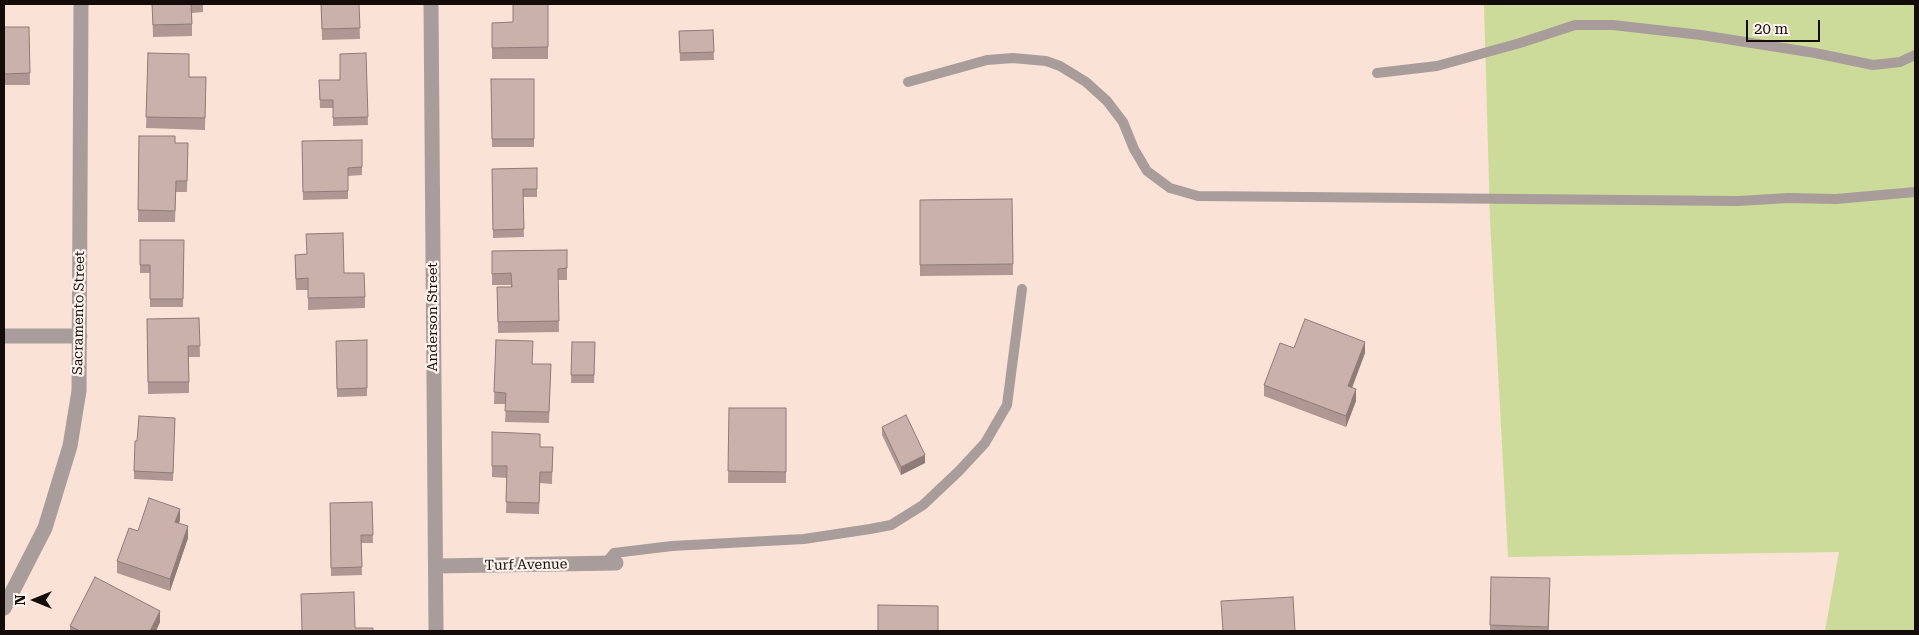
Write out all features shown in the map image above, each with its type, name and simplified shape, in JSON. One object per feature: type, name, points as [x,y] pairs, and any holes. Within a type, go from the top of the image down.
[{"type":"street","name":"Sacramento Street","points":[[4,608],[45,528],[70,446],[79,391],[80,4]]},
{"type":"street","name":"Anderson Street","points":[[431,4],[436,631]]},
{"type":"street","points":[[4,336],[80,336]]},
{"type":"street","name":"Turf Avenue","points":[[436,566],[610,563]]},
{"type":"lane","points":[[1377,73],[1437,66],[1520,43],[1575,25],[1612,25],[1701,35],[1815,53],[1874,65],[1900,62],[1915,55]]},
{"type":"lane","points":[[908,82],[987,60],[1013,58],[1046,61],[1060,66],[1086,82],[1106,101],[1123,122],[1134,150],[1147,171],[1170,188],[1198,196],[1720,201],[1789,198],[1836,199],[1915,192]]},
{"type":"lane","points":[[610,563],[614,554],[672,546],[804,539],[870,529],[891,525],[923,505],[985,444],[1007,405],[1022,289]]},
{"type":"green space","points":[[1484,4],[1915,4],[1915,631],[1825,631],[1839,552],[1508,557],[1490,221]]},
{"type":"building","points":[[152,4],[191,4],[192,24],[153,25]]},
{"type":"building","points":[[321,4],[359,4],[360,28],[322,29]]},
{"type":"building","points":[[513,4],[548,4],[548,47],[492,48],[492,23],[513,22]]},
{"type":"building","points":[[4,27],[29,27],[30,73],[4,74]]},
{"type":"building","points":[[713,30],[714,52],[680,53],[679,31]]},
{"type":"building","points":[[148,53],[189,54],[189,77],[206,77],[205,118],[146,117]]},
{"type":"building","points":[[366,53],[368,117],[333,118],[333,100],[320,100],[319,80],[340,80],[340,54]]},
{"type":"building","points":[[491,79],[534,79],[534,139],[492,139]]},
{"type":"building","points":[[139,136],[175,136],[175,143],[188,143],[187,181],[176,181],[175,211],[138,210]]},
{"type":"building","points":[[362,140],[362,167],[348,168],[348,191],[303,192],[302,141]]},
{"type":"building","points":[[537,168],[537,189],[523,189],[524,229],[493,230],[492,169]]},
{"type":"building","points":[[1012,199],[1013,264],[920,265],[920,200]]},
{"type":"building","points":[[343,233],[344,273],[364,273],[365,297],[308,298],[308,278],[296,279],[295,255],[307,254],[306,234]]},
{"type":"building","points":[[140,240],[184,240],[183,299],[150,299],[150,265],[140,265]]},
{"type":"building","points":[[567,250],[567,268],[558,269],[559,321],[498,322],[497,287],[512,287],[511,273],[492,274],[492,251]]},
{"type":"building","points":[[199,318],[200,346],[188,346],[189,382],[148,382],[147,319]]},
{"type":"building","points":[[1305,319],[1365,342],[1348,386],[1356,389],[1346,416],[1264,385],[1280,343],[1294,348]]},
{"type":"building","points":[[367,340],[367,388],[337,389],[336,341]]},
{"type":"building","points":[[496,340],[533,341],[532,364],[551,364],[549,412],[505,411],[506,393],[494,392]]},
{"type":"building","points":[[572,342],[595,342],[594,375],[571,375]]},
{"type":"building","points":[[729,408],[786,408],[786,472],[728,471]]},
{"type":"building","points":[[906,415],[925,455],[901,467],[882,427]]},
{"type":"building","points":[[139,416],[175,418],[173,473],[134,471],[135,441],[137,441]]},
{"type":"building","points":[[492,432],[540,434],[540,447],[553,447],[552,472],[540,472],[539,503],[506,502],[507,466],[492,466]]},
{"type":"building","points":[[149,498],[180,509],[175,522],[188,526],[170,579],[117,561],[129,528],[138,531]]},
{"type":"building","points":[[372,502],[373,535],[361,535],[362,567],[331,568],[330,503]]},
{"type":"building","points":[[95,577],[160,611],[150,631],[80,631],[70,626]]},
{"type":"building","points":[[1491,577],[1550,578],[1548,627],[1490,625]]},
{"type":"building","points":[[354,592],[355,628],[373,628],[373,631],[302,631],[301,594]]},
{"type":"building","points":[[1293,597],[1295,631],[1223,631],[1221,601]]},
{"type":"building","points":[[878,605],[938,606],[938,631],[878,631]]}]
